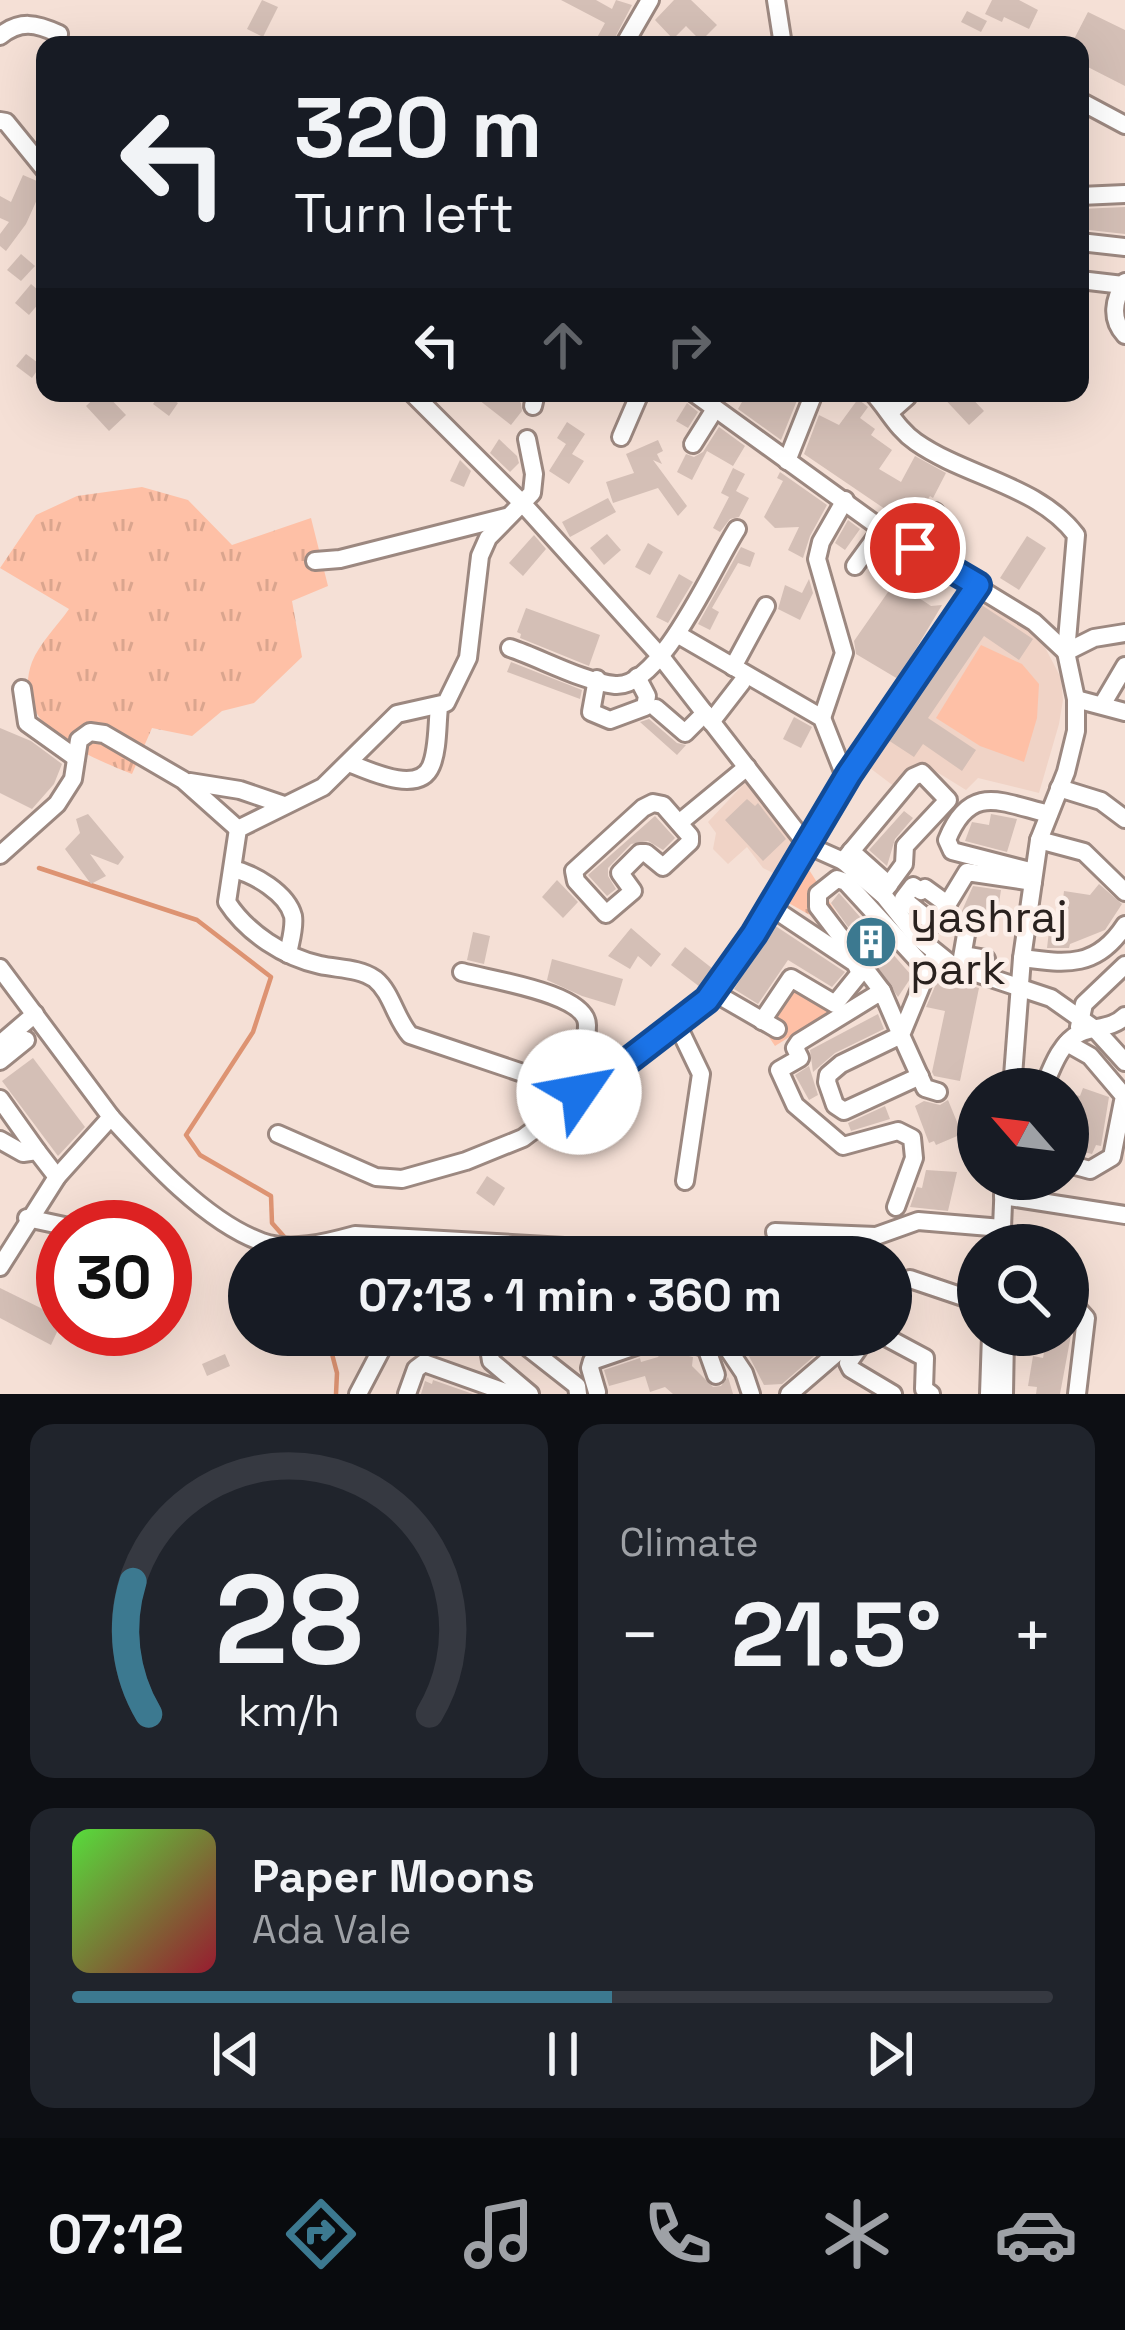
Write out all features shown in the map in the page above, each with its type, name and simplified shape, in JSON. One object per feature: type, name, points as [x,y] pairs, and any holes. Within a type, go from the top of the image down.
[{"type":"street","points":[[629,36],[650,0]]},
{"type":"street","points":[[776,0],[782,36]]},
{"type":"street","points":[[0,36],[24,23],[59,34]]},
{"type":"street","points":[[1089,106],[1125,125]]},
{"type":"street","points":[[0,121],[6,122],[36,159]]},
{"type":"street","points":[[1089,196],[1125,194]]},
{"type":"street","points":[[1089,243],[1125,247]]},
{"type":"street","points":[[1089,281],[1124,284],[1115,304],[1125,335]]},
{"type":"street","points":[[421,402],[524,505],[662,658],[808,845],[885,889],[931,962]]},
{"type":"street","points":[[621,437],[636,402]]},
{"type":"street","points":[[706,402],[882,529],[1034,622],[1066,652]]},
{"type":"street","points":[[787,461],[810,402]]},
{"type":"street","points":[[881,402],[901,430],[920,445],[1017,490],[1063,518],[1076,535],[1066,652],[1076,699],[1076,731],[1039,840],[1022,958],[1014,1068]]},
{"type":"street","points":[[890,412],[902,402]]},
{"type":"street","points":[[693,444],[715,409]]},
{"type":"street","points":[[238,829],[322,787],[398,714],[446,703],[465,666],[480,556],[488,538],[532,493],[527,439]]},
{"type":"street","points":[[845,500],[820,542],[817,559],[844,653],[822,718],[846,778]]},
{"type":"street","points":[[915,548],[934,512]]},
{"type":"street","points":[[314,561],[340,560],[506,517]]},
{"type":"street","points":[[509,648],[619,685],[637,676],[662,658],[737,529]]},
{"type":"street","points":[[855,566],[882,529]]},
{"type":"street","points":[[278,1133],[376,1177],[402,1179],[488,1154],[524,1138],[676,1022],[713,992],[771,907],[846,778],[978,585]]},
{"type":"street","points":[[656,708],[686,733],[708,717],[738,674],[766,606]]},
{"type":"street","points":[[1066,652],[1094,638],[1125,632]]},
{"type":"street","points":[[677,634],[738,674],[822,718]]},
{"type":"street","points":[[1102,705],[1125,666]]},
{"type":"street","points":[[597,679],[591,712],[610,720],[645,707],[647,696],[637,676]]},
{"type":"street","points":[[22,689],[26,723],[76,758]]},
{"type":"street","points":[[1076,699],[1125,712]]},
{"type":"street","points":[[350,763],[400,779],[422,776],[431,767],[439,707]]},
{"type":"street","points":[[0,855],[57,804],[73,779],[83,735],[97,732],[183,780],[238,829]]},
{"type":"street","points":[[679,823],[747,767]]},
{"type":"street","points":[[885,889],[904,864],[905,846],[948,800],[922,773],[913,777],[818,894],[818,907],[882,992],[929,1092],[938,1092]]},
{"type":"street","points":[[183,780],[241,790],[284,805]]},
{"type":"street","points":[[1059,788],[1101,801],[1125,819]]},
{"type":"street","points":[[1033,877],[952,851],[946,839],[958,813],[985,800],[1048,814]]},
{"type":"street","points":[[658,803],[679,823],[690,842],[663,867],[643,852],[631,862],[620,873],[633,891],[608,914],[573,877],[579,864],[643,808],[658,803]]},
{"type":"street","points":[[238,829],[226,890],[236,916],[288,954],[362,972],[376,980],[410,1035],[582,1093]]},
{"type":"street","points":[[1039,840],[1084,852],[1125,892]]},
{"type":"street","points":[[846,865],[846,882],[931,962],[986,959]]},
{"type":"street","points":[[233,869],[258,879],[290,908],[293,927],[288,954]]},
{"type":"street","points":[[947,904],[967,872],[1033,877]]},
{"type":"street","points":[[713,992],[769,1025],[791,978],[836,1004],[860,973],[855,963],[771,907]]},
{"type":"street","points":[[962,962],[968,923]]},
{"type":"street","points":[[1022,958],[1082,961],[1125,925]]},
{"type":"street","points":[[920,1076],[844,1111],[830,1096],[826,1082],[833,1070],[901,1035],[931,962]]},
{"type":"street","points":[[962,962],[1051,998],[1080,1031],[1125,1062]]},
{"type":"street","points":[[1056,1068],[1080,1031],[1084,1004],[1125,965]]},
{"type":"street","points":[[0,968],[154,1165],[215,1214],[252,1236]]},
{"type":"street","points":[[462,972],[561,997],[579,1006],[587,1024],[582,1093]]},
{"type":"street","points":[[882,992],[799,1042],[795,1048],[800,1058],[779,1070],[790,1098],[843,1145],[898,1130],[907,1132],[914,1158],[896,1207]]},
{"type":"street","points":[[0,1043],[35,1014]]},
{"type":"street","points":[[1080,1031],[1117,1024],[1125,1016]]},
{"type":"street","points":[[676,1022],[700,1074],[685,1181]]},
{"type":"street","points":[[1080,1031],[1090,1057],[1124,1096],[1112,1157],[1089,1170]]},
{"type":"street","points":[[0,1060],[26,1040]]},
{"type":"street","points":[[802,1112],[830,1096]]},
{"type":"street","points":[[0,1099],[57,1177]]},
{"type":"street","points":[[0,1267],[57,1177],[112,1117]]},
{"type":"street","points":[[0,1140],[22,1153],[37,1151]]},
{"type":"street","points":[[1060,1200],[1125,1215]]},
{"type":"street","points":[[27,1219],[36,1221]]},
{"type":"street","points":[[775,1232],[876,1236],[918,1221],[957,1229]]},
{"type":"street","points":[[912,1280],[957,1295]]},
{"type":"street","points":[[912,1351],[925,1358],[925,1389],[931,1394]]},
{"type":"street","points":[[358,1394],[378,1356]]},
{"type":"street","points":[[490,1356],[530,1394]]},
{"type":"street","points":[[539,1356],[588,1393],[592,1360],[604,1356]]},
{"type":"street","points":[[716,1356],[716,1375]]},
{"type":"street","points":[[729,1356],[744,1373],[751,1394]]},
{"type":"street","points":[[790,1394],[834,1356]]},
{"type":"street","points":[[853,1356],[850,1369],[893,1394]]},
{"type":"street","points":[[989,1394],[990,1356]]},
{"type":"street","points":[[1004,1394],[1005,1356]]},
{"type":"street","points":[[1076,1394],[1081,1356]]},
{"type":"street","points":[[407,1394],[416,1369],[424,1364],[511,1394]]},
{"type":"shaded area","points":[[980,591],[1037,632],[1061,678],[1059,724],[1039,793],[978,778],[966,790],[924,764],[895,787],[866,765]]},
{"type":"shaded area","points":[[756,771],[805,841],[783,878],[763,868],[747,847],[728,864],[713,849],[716,833],[708,822]]},
{"type":"green space","points":[[142,487],[188,500],[232,545],[311,518],[328,586],[292,601],[302,657],[254,703],[222,711],[192,736],[152,728],[132,774],[75,747],[42,720],[28,684],[32,662],[69,609],[0,568],[36,515],[77,496]]},
{"type":"green space","points":[[981,645],[1022,664],[1039,684],[1037,718],[1024,762],[980,746],[936,718]]},
{"type":"green space","points":[[806,865],[839,917],[833,928],[785,901]]},
{"type":"green space","points":[[798,979],[842,1004],[775,1046],[767,1034]]},
{"type":"building","points":[[262,0],[278,7],[264,36],[247,29]]},
{"type":"building","points":[[561,0],[596,0],[612,9],[616,0],[632,5],[616,36],[598,36],[605,23]]},
{"type":"building","points":[[674,0],[691,0],[717,25],[706,36],[696,36],[686,26],[670,36],[655,20]]},
{"type":"building","points":[[992,0],[1019,0],[1038,10],[1029,29],[985,14]]},
{"type":"building","points":[[967,11],[987,21],[981,32],[961,22]]},
{"type":"building","points":[[1088,12],[1125,30],[1125,86],[1089,68],[1089,36],[1076,36]]},
{"type":"building","points":[[23,175],[36,181],[36,202],[6,251],[0,246],[0,234],[9,222],[0,218],[0,196],[11,202]]},
{"type":"building","points":[[1125,207],[1125,234],[1089,230],[1089,209]]},
{"type":"building","points":[[21,254],[35,266],[21,281],[7,270]]},
{"type":"building","points":[[31,284],[36,288],[36,307],[29,315],[15,303]]},
{"type":"building","points":[[26,354],[36,361],[36,372],[32,378],[16,366]]},
{"type":"building","points":[[114,402],[126,415],[109,431],[86,406]]},
{"type":"building","points":[[154,402],[178,403],[169,416]]},
{"type":"building","points":[[482,402],[520,402],[522,411],[511,425]]},
{"type":"building","points":[[742,402],[796,402],[781,440],[738,409]]},
{"type":"building","points":[[856,402],[862,402],[868,407],[860,418],[875,429],[871,435],[892,450],[879,469],[901,482],[915,456],[946,473],[910,526],[804,454],[819,415],[839,425]]},
{"type":"building","points":[[947,402],[976,402],[984,411],[969,425]]},
{"type":"building","points":[[687,403],[698,412],[688,428],[676,421]]},
{"type":"building","points":[[567,422],[585,434],[572,454],[584,461],[569,484],[549,471],[566,444],[557,438]]},
{"type":"building","points":[[719,427],[745,446],[733,466],[707,451],[692,480],[677,472],[686,454],[694,457],[703,452]]},
{"type":"building","points":[[499,439],[517,456],[519,463],[510,472],[490,453]]},
{"type":"building","points":[[658,440],[662,464],[653,460],[687,506],[678,516],[658,488],[613,503],[606,482],[634,473],[626,454]]},
{"type":"building","points":[[460,460],[471,471],[464,487],[450,481]]},
{"type":"building","points":[[733,468],[745,474],[736,491],[749,498],[739,517],[730,519],[720,532],[713,528],[729,497],[721,493]]},
{"type":"building","points":[[780,472],[827,505],[803,558],[788,550],[799,527],[775,528],[764,517],[783,481],[777,478]]},
{"type":"building","points":[[608,498],[616,512],[570,537],[562,522]]},
{"type":"building","points":[[848,520],[860,529],[845,550],[835,543]]},
{"type":"building","points":[[607,534],[621,550],[604,565],[590,548]]},
{"type":"building","points":[[534,535],[546,549],[523,576],[509,563]]},
{"type":"building","points":[[1027,536],[1046,548],[1019,590],[1000,578]]},
{"type":"building","points":[[648,543],[663,552],[650,575],[635,567]]},
{"type":"building","points":[[741,547],[755,553],[750,567],[738,563],[712,608],[719,612],[710,630],[698,624]]},
{"type":"building","points":[[679,574],[693,582],[668,623],[656,617]]},
{"type":"building","points":[[809,579],[813,593],[800,620],[778,609],[785,585],[802,593]]},
{"type":"building","points":[[895,582],[931,606],[942,605],[898,679],[856,654],[854,641]]},
{"type":"building","points":[[980,604],[1033,639],[1019,660],[984,636],[928,718],[976,750],[962,771],[923,744],[914,757],[888,740]]},
{"type":"building","points":[[526,608],[600,635],[589,666],[520,638],[517,632]]},
{"type":"building","points":[[511,662],[582,690],[580,699],[507,672]]},
{"type":"building","points":[[794,717],[812,727],[801,748],[783,739]]},
{"type":"building","points":[[649,719],[686,745],[677,755],[640,722]]},
{"type":"building","points":[[0,728],[31,741],[62,764],[54,784],[32,809],[0,793]]},
{"type":"building","points":[[747,799],[755,806],[758,803],[786,839],[763,861],[725,820]]},
{"type":"building","points":[[904,811],[913,818],[895,839],[887,866],[869,850]]},
{"type":"building","points":[[88,814],[124,857],[118,865],[90,854],[106,876],[91,884],[65,849],[80,833],[76,819]]},
{"type":"building","points":[[991,814],[1017,819],[1007,852],[965,841],[972,822],[989,825]]},
{"type":"building","points":[[655,816],[675,838],[663,850],[648,841],[631,844],[608,868],[616,889],[607,896],[588,875]]},
{"type":"building","points":[[557,880],[578,902],[563,918],[542,897]]},
{"type":"building","points":[[1099,884],[1122,904],[1105,930],[1069,948],[1047,948],[1049,931],[1059,932],[1064,891],[1090,895]]},
{"type":"building","points":[[973,886],[1001,890],[996,922],[981,923],[975,913],[961,913]]},
{"type":"building","name":"yashraj park","points":[[839,893],[912,976],[898,997],[831,903]]},
{"type":"building","points":[[774,925],[845,972],[832,987],[788,960],[758,1004],[734,989]]},
{"type":"building","points":[[631,928],[661,954],[651,967],[638,956],[630,969],[608,956]]},
{"type":"building","points":[[473,932],[490,936],[484,964],[467,960]]},
{"type":"building","points":[[685,947],[713,969],[700,987],[671,965]]},
{"type":"building","points":[[552,959],[623,979],[615,1006],[547,980]]},
{"type":"building","points":[[939,977],[979,988],[957,1080],[932,1072],[945,1011],[926,1007]]},
{"type":"building","points":[[878,1014],[884,1029],[835,1053],[813,1072],[810,1050]]},
{"type":"building","points":[[33,1058],[85,1127],[58,1156],[2,1081]]},
{"type":"building","points":[[809,1066],[818,1095],[809,1100],[795,1075]]},
{"type":"building","points":[[1089,1090],[1109,1097],[1101,1146],[1096,1145],[1092,1154]]},
{"type":"building","points":[[948,1100],[957,1136],[936,1145],[929,1143],[915,1106],[924,1101],[940,1105]]},
{"type":"building","points":[[885,1106],[890,1119],[851,1131],[848,1123]]},
{"type":"building","points":[[926,1170],[957,1172],[948,1211],[910,1207],[917,1187],[922,1188]]},
{"type":"building","points":[[487,1176],[505,1188],[494,1206],[476,1193]]},
{"type":"building","points":[[0,1288],[36,1306],[36,1337],[0,1318]]},
{"type":"building","points":[[225,1354],[230,1366],[207,1376],[202,1364]]},
{"type":"building","points":[[749,1356],[814,1356],[782,1384],[764,1385]]},
{"type":"building","points":[[1033,1356],[1067,1356],[1060,1394],[1036,1394],[1037,1387],[1028,1386]]},
{"type":"building","points":[[658,1357],[693,1357],[692,1366],[713,1387],[721,1386],[728,1377],[733,1394],[673,1394],[665,1387],[650,1392],[645,1376],[609,1386],[604,1370]]},
{"type":"building","points":[[433,1380],[473,1394],[421,1394],[425,1381],[432,1384]]},
{"type":"waterway","points":[[39,868],[197,920],[271,977],[253,1032],[186,1135],[200,1155],[271,1196],[272,1223],[283,1236]]},
{"type":"waterway","points":[[333,1356],[336,1394]]},
{"type":"place","name":"yashraj park","points":[[871,942]]},
{"type":"route","points":[[579,1092],[585,1094],[707,1000],[754,934],[849,774],[978,585],[915,548]]}]
